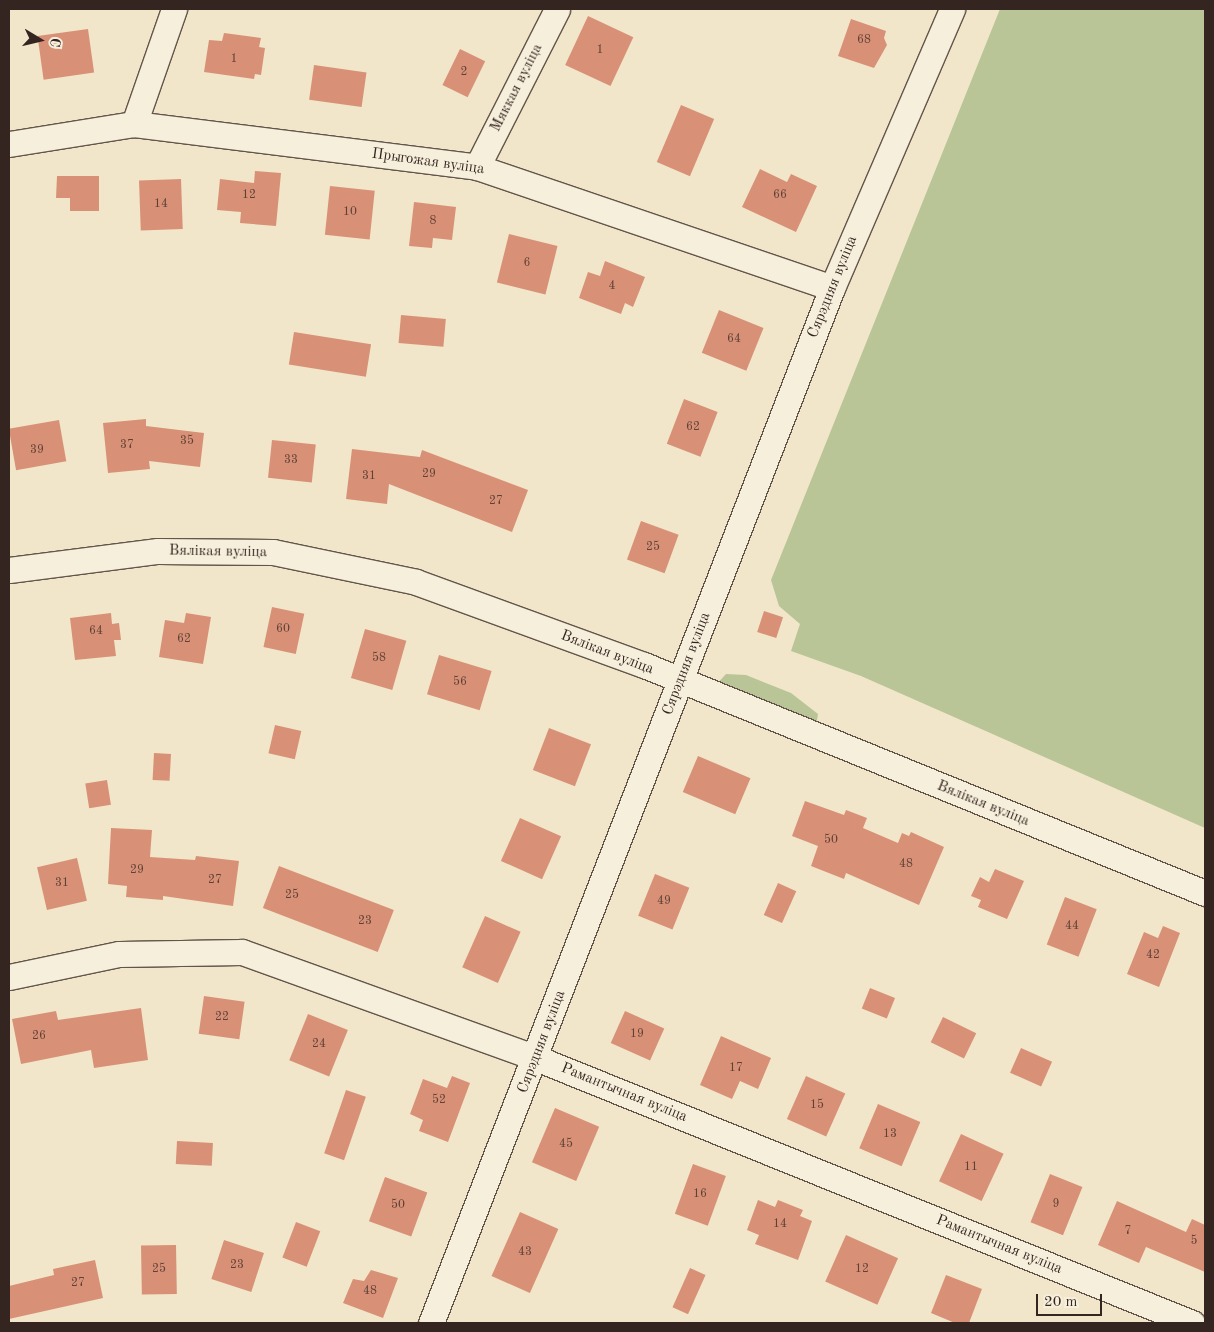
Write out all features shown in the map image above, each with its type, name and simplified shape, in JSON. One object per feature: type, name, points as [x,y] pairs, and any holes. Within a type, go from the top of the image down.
[{"type":"street","points":[[134,124],[174,9]]},
{"type":"street","name":"Мяккая вуліца","points":[[477,167],[557,9]]},
{"type":"street","name":"Сярэдняя вуліца","points":[[431,1323],[536,1058],[832,288],[952,9]]},
{"type":"street","name":"Прыгожая вуліца","points":[[9,144],[134,124],[477,167],[832,288]]},
{"type":"street","name":"Вялікая вуліца","points":[[9,570],[158,551],[273,552],[416,582],[644,666],[680,683],[1205,893]]},
{"type":"street","name":"Рамантычная вуліца","points":[[9,977],[119,954],[242,952],[536,1058],[1192,1323]]},
{"type":"green space","points":[[1000,9],[1205,9],[1205,828],[861,676],[791,651],[800,624],[779,606],[771,580]]},
{"type":"green space","points":[[726,674],[746,675],[791,693],[818,714],[815,733],[715,686]]},
{"type":"building","points":[[588,16],[633,37],[610,86],[565,65]]},
{"type":"building","points":[[851,19],[886,31],[884,38],[887,45],[874,68],[838,56]]},
{"type":"building","points":[[88,29],[94,73],[44,80],[37,36]]},
{"type":"building","points":[[224,33],[261,38],[259,47],[265,48],[261,75],[255,74],[254,79],[204,72],[209,40],[222,41]]},
{"type":"building","points":[[460,49],[485,61],[468,97],[442,85]]},
{"type":"building","points":[[314,65],[366,72],[362,107],[309,100]]},
{"type":"building","points":[[681,105],[714,119],[690,176],[657,162]]},
{"type":"building","points":[[760,169],[787,182],[791,174],[817,186],[796,232],[742,207]]},
{"type":"building","points":[[255,171],[281,173],[276,226],[240,223],[241,212],[217,210],[220,179],[254,183]]},
{"type":"building","points":[[57,176],[99,176],[99,211],[70,211],[70,198],[56,198]]},
{"type":"building","points":[[181,179],[183,229],[141,230],[139,180]]},
{"type":"building","points":[[330,186],[375,191],[370,239],[325,235]]},
{"type":"building","points":[[414,202],[456,207],[452,240],[433,238],[432,248],[409,246]]},
{"type":"building","points":[[509,234],[558,246],[545,295],[497,283]]},
{"type":"building","points":[[605,261],[645,277],[633,307],[625,303],[621,314],[579,298],[588,272],[600,276]]},
{"type":"building","points":[[719,310],[764,328],[746,371],[702,353]]},
{"type":"building","points":[[401,315],[446,319],[443,347],[399,343]]},
{"type":"building","points":[[294,332],[371,344],[366,377],[289,365]]},
{"type":"building","points":[[684,399],[718,412],[700,457],[667,444]]},
{"type":"building","points":[[146,419],[146,426],[204,433],[200,467],[149,461],[150,469],[108,473],[103,423]]},
{"type":"building","points":[[59,420],[66,461],[16,470],[9,429]]},
{"type":"building","points":[[272,440],[316,445],[312,482],[268,478]]},
{"type":"building","points":[[352,449],[420,457],[422,450],[528,490],[512,532],[389,484],[387,504],[346,499]]},
{"type":"building","points":[[641,521],[679,535],[665,573],[627,560]]},
{"type":"building","points":[[272,607],[304,614],[296,654],[263,647]]},
{"type":"building","points":[[764,611],[783,617],[776,638],[757,632]]},
{"type":"building","points":[[111,613],[112,624],[119,623],[121,640],[114,640],[116,656],[75,660],[70,618]]},
{"type":"building","points":[[186,613],[211,617],[203,664],[159,657],[165,620],[184,623]]},
{"type":"building","points":[[365,629],[406,641],[392,690],[351,678]]},
{"type":"building","points":[[439,655],[492,671],[480,710],[427,694]]},
{"type":"building","points":[[275,725],[301,731],[295,759],[268,753]]},
{"type":"building","points":[[549,728],[591,744],[575,786],[533,770]]},
{"type":"building","points":[[154,753],[171,754],[170,781],[153,780]]},
{"type":"building","points":[[698,756],[750,778],[735,814],[683,792]]},
{"type":"building","points":[[107,780],[111,805],[89,808],[85,783]]},
{"type":"building","points":[[805,801],[844,815],[846,810],[867,818],[863,828],[898,843],[902,833],[909,836],[911,832],[944,847],[919,905],[846,873],[844,879],[811,866],[818,846],[792,836]]},
{"type":"building","points":[[520,818],[561,836],[542,879],[501,861]]},
{"type":"building","points":[[111,828],[152,830],[150,857],[195,860],[196,856],[239,861],[233,906],[163,896],[163,900],[126,897],[127,886],[108,884]]},
{"type":"building","points":[[77,858],[87,901],[47,910],[37,867]]},
{"type":"building","points":[[279,866],[394,910],[378,952],[263,908]]},
{"type":"building","points":[[995,869],[1024,881],[1007,919],[978,907],[981,900],[971,896],[980,877],[989,882]]},
{"type":"building","points":[[655,874],[689,888],[672,930],[638,916]]},
{"type":"building","points":[[778,883],[796,891],[782,923],[764,915]]},
{"type":"building","points":[[1065,897],[1097,909],[1078,957],[1047,945]]},
{"type":"building","points":[[485,916],[521,932],[498,983],[462,967]]},
{"type":"building","points":[[1163,926],[1180,933],[1159,987],[1127,974],[1144,932],[1158,938]]},
{"type":"building","points":[[870,988],[895,998],[887,1019],[862,1008]]},
{"type":"building","points":[[204,996],[245,1002],[239,1039],[199,1034]]},
{"type":"building","points":[[141,1008],[148,1060],[94,1068],[91,1050],[21,1064],[12,1019],[56,1011],[58,1020]]},
{"type":"building","points":[[625,1011],[664,1028],[650,1060],[611,1043]]},
{"type":"building","points":[[308,1014],[348,1030],[329,1076],[289,1060]]},
{"type":"building","points":[[943,1017],[976,1033],[964,1058],[931,1042]]},
{"type":"building","points":[[721,1036],[771,1058],[758,1089],[740,1081],[732,1099],[700,1085]]},
{"type":"building","points":[[1021,1048],[1052,1062],[1041,1086],[1010,1073]]},
{"type":"building","points":[[452,1076],[470,1083],[448,1142],[419,1131],[423,1120],[410,1114],[423,1079],[447,1088]]},
{"type":"building","points":[[806,1076],[845,1093],[826,1136],[787,1119]]},
{"type":"building","points":[[346,1090],[366,1097],[344,1160],[324,1153]]},
{"type":"building","points":[[878,1104],[920,1122],[902,1166],[859,1148]]},
{"type":"building","points":[[555,1108],[599,1127],[576,1181],[532,1162]]},
{"type":"building","points":[[961,1134],[1004,1154],[982,1201],[939,1181]]},
{"type":"building","points":[[177,1141],[213,1143],[212,1166],[176,1164]]},
{"type":"building","points":[[693,1164],[726,1176],[708,1226],[675,1214]]},
{"type":"building","points":[[1050,1174],[1082,1187],[1063,1235],[1031,1222]]},
{"type":"building","points":[[385,1177],[427,1192],[411,1237],[369,1221]]},
{"type":"building","points":[[758,1200],[775,1207],[778,1200],[803,1210],[800,1216],[812,1221],[798,1260],[755,1244],[759,1235],[747,1230]]},
{"type":"building","points":[[1117,1201],[1186,1232],[1192,1219],[1205,1225],[1205,1272],[1146,1247],[1139,1263],[1098,1245]]},
{"type":"building","points":[[520,1212],[558,1229],[530,1293],[492,1276]]},
{"type":"building","points":[[296,1222],[320,1231],[307,1267],[282,1257]]},
{"type":"building","points":[[846,1235],[898,1258],[877,1305],[825,1282]]},
{"type":"building","points":[[224,1240],[264,1253],[251,1292],[211,1279]]},
{"type":"building","points":[[176,1245],[177,1294],[142,1295],[141,1246]]},
{"type":"building","points":[[95,1260],[103,1298],[9,1319],[9,1286],[54,1275],[53,1269]]},
{"type":"building","points":[[690,1268],[706,1275],[688,1314],[673,1307]]},
{"type":"building","points":[[371,1270],[398,1278],[383,1318],[343,1303],[353,1279],[364,1281]]},
{"type":"building","points":[[946,1275],[982,1289],[969,1323],[955,1323],[931,1313]]}]
